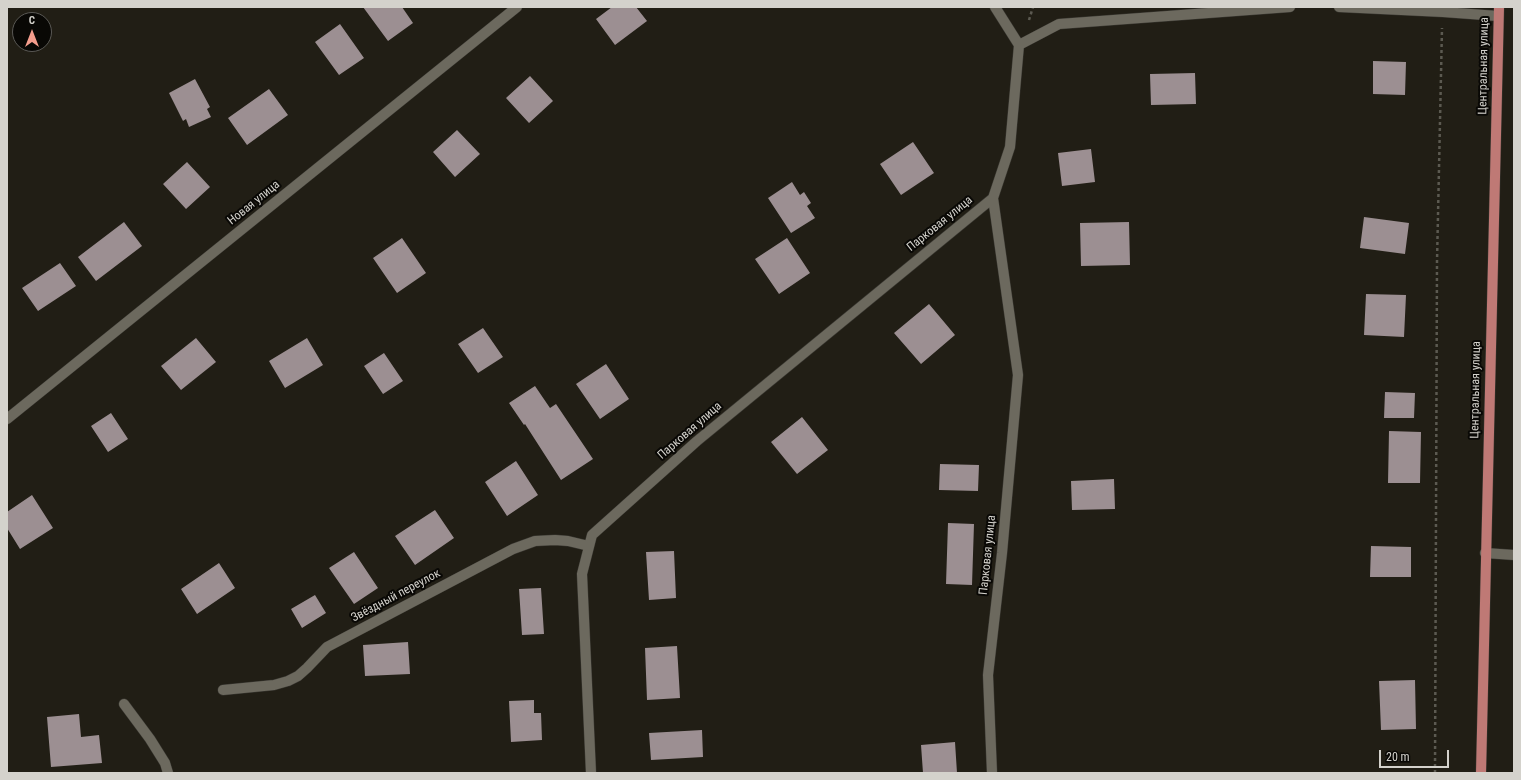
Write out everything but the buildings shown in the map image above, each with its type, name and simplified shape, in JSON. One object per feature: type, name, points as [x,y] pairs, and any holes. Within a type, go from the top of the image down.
[{"type":"main road","name":"Центральная улица","points":[[1481,773],[1498,11]]},
{"type":"street","name":"Новая улица","points":[[7,419],[516,7]]},
{"type":"street","points":[[995,7],[1019,45],[1059,24],[1290,7]]},
{"type":"street","points":[[1339,7],[1443,12],[1498,11]]},
{"type":"street","name":"Парковая улица","points":[[992,773],[988,675],[1002,553],[1018,375],[993,198],[1010,147],[1019,45]]},
{"type":"street","name":"Парковая улица","points":[[591,773],[582,574],[592,535],[697,441],[993,198]]},
{"type":"street","name":"Звёздный переулок","points":[[222,690],[274,685],[288,681],[298,676],[327,647],[514,549],[535,541],[555,540],[568,541],[589,546]]},
{"type":"street","points":[[1485,553],[1514,555]]},
{"type":"street","points":[[124,704],[158,751],[165,763],[168,773]]},
{"type":"path","points":[[1436,773],[1437,262],[1443,12]]}]
